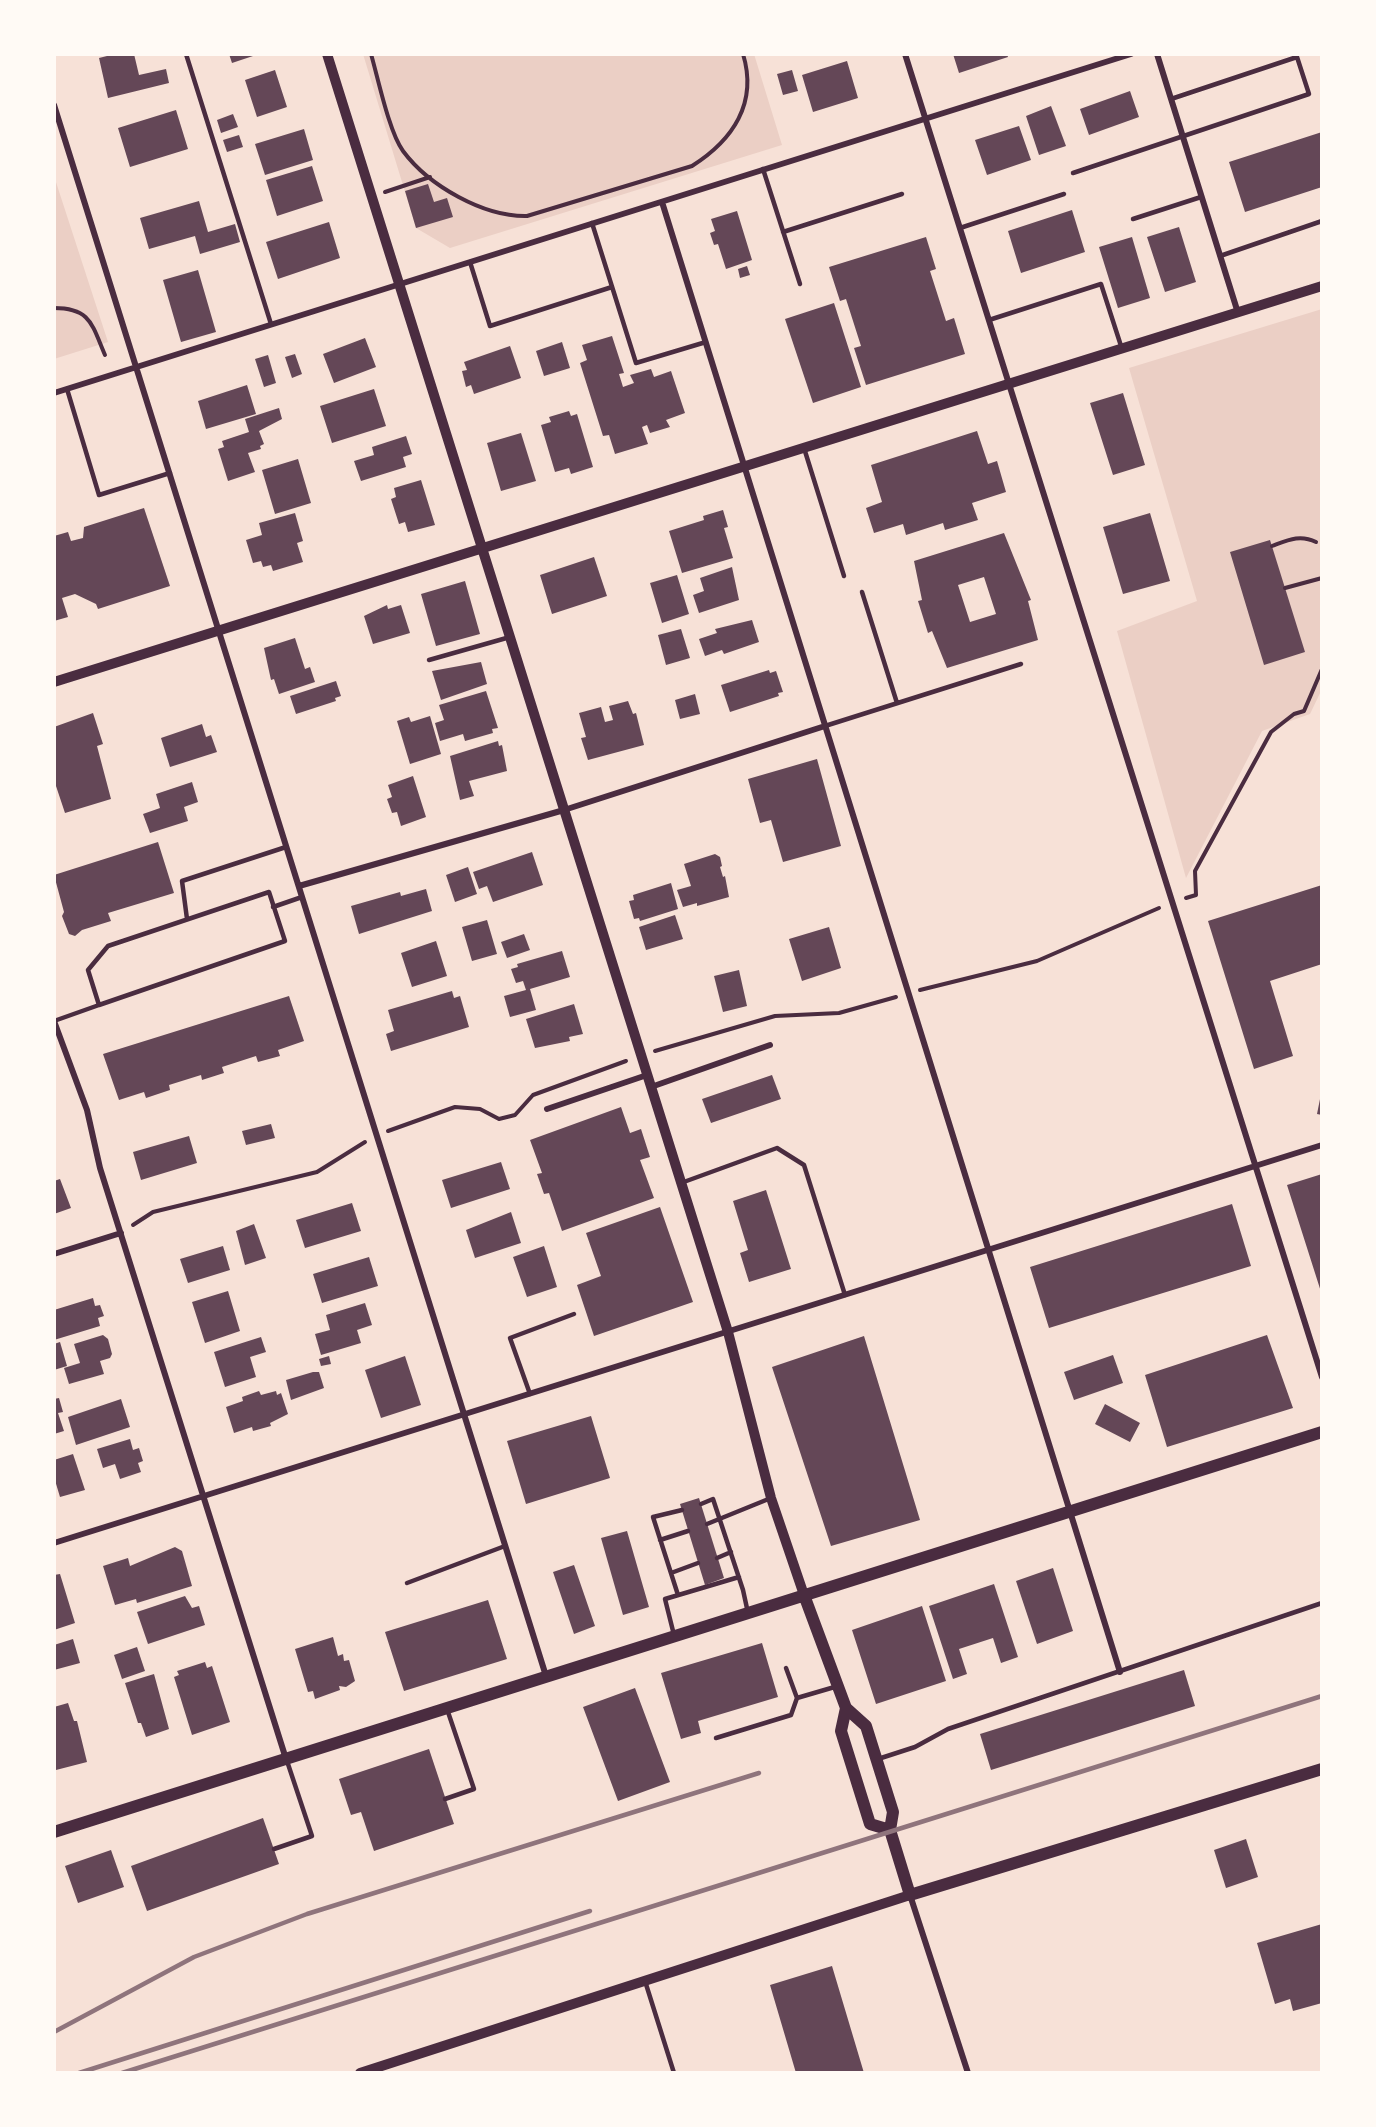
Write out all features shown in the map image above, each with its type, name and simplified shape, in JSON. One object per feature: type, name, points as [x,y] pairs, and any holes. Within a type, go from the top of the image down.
[{"type":"main road","points":[[54,1832],[1322,1432]]},
{"type":"main road","points":[[804,1595],[846,1708],[866,1726],[893,1812],[890,1830],[910,1895],[1322,1769]]},
{"type":"main road","points":[[846,1708],[840,1731],[870,1824],[890,1830]]},
{"type":"street","points":[[327,54],[728,1332],[771,1498],[804,1595]]},
{"type":"street","points":[[905,54],[1322,1377]]},
{"type":"street","points":[[54,393],[1131,54]]},
{"type":"street","points":[[1157,54],[1238,313]]},
{"type":"street","points":[[54,105],[546,1677]]},
{"type":"street","points":[[662,202],[1120,1672]]},
{"type":"street","points":[[54,682],[1322,286]]},
{"type":"street","points":[[299,886],[564,810],[825,726]]},
{"type":"street","points":[[54,1021],[87,1110],[100,1168],[286,1759]]},
{"type":"street","points":[[651,1087],[770,1045]]},
{"type":"street","points":[[548,1109],[647,1075]]},
{"type":"street","points":[[54,1543],[1322,1145]]},
{"type":"street","points":[[54,1254],[121,1233]]},
{"type":"street","points":[[360,2073],[910,1895],[968,2073]]},
{"type":"lane","points":[[186,54],[271,324]]},
{"type":"lane","points":[[1073,173],[1309,94],[1297,57],[1171,99]]},
{"type":"lane","points":[[764,170],[800,284]]},
{"type":"lane","points":[[783,232],[902,194]]},
{"type":"lane","points":[[960,228],[1064,194]]},
{"type":"lane","points":[[1133,219],[1202,197]]},
{"type":"lane","points":[[1220,255],[1322,221]]},
{"type":"lane","points":[[592,223],[636,363],[706,342]]},
{"type":"lane","points":[[470,262],[490,326],[612,287]]},
{"type":"lane","points":[[989,320],[1101,284],[1122,349]]},
{"type":"lane","points":[[67,389],[99,495],[170,473]]},
{"type":"lane","points":[[804,448],[844,576]]},
{"type":"lane","points":[[862,592],[897,703]]},
{"type":"lane","points":[[429,660],[510,637]]},
{"type":"lane","points":[[825,726],[1020,664]]},
{"type":"lane","points":[[187,919],[182,881],[286,847]]},
{"type":"lane","points":[[54,1021],[285,941],[268,892],[108,946],[88,970],[99,1005]]},
{"type":"lane","points":[[273,907],[302,897]]},
{"type":"lane","points":[[681,1183],[777,1148],[804,1165],[845,1295]]},
{"type":"lane","points":[[530,1394],[510,1338],[574,1314]]},
{"type":"lane","points":[[707,1524],[771,1498]]},
{"type":"lane","points":[[701,1504],[713,1499],[739,1577],[748,1613]]},
{"type":"lane","points":[[678,1595],[653,1517],[682,1510]]},
{"type":"lane","points":[[660,1539],[688,1531]]},
{"type":"lane","points":[[407,1583],[506,1546]]},
{"type":"lane","points":[[717,1558],[731,1552]]},
{"type":"lane","points":[[671,1573],[698,1563]]},
{"type":"lane","points":[[675,1636],[665,1599],[739,1577]]},
{"type":"lane","points":[[876,1760],[915,1747],[948,1729],[1322,1603]]},
{"type":"lane","points":[[716,1738],[791,1715],[797,1698],[786,1668]]},
{"type":"lane","points":[[797,1698],[838,1686]]},
{"type":"lane","points":[[445,1798],[474,1789],[447,1708]]},
{"type":"lane","points":[[274,1849],[312,1836],[286,1759]]},
{"type":"lane","points":[[644,1981],[674,2073]]},
{"type":"path","points":[[370,54],[402,150],[430,177],[480,206],[507,215],[527,216],[692,166],[718,146],[740,116],[749,83],[743,54]]},
{"type":"path","points":[[372,196],[430,177]]},
{"type":"path","points":[[54,233],[54,242]]},
{"type":"path","points":[[54,308],[74,309],[86,316],[105,355]]},
{"type":"path","points":[[1272,546],[1297,537],[1316,542]]},
{"type":"path","points":[[1285,588],[1322,578]]},
{"type":"path","points":[[121,1233],[153,1212],[317,1172],[377,1135],[455,1107],[480,1109],[499,1119],[515,1115],[533,1095],[641,1055],[775,1016],[839,1013],[1037,961],[1172,903],[1196,895],[1195,871],[1271,732],[1294,714],[1304,711],[1322,669]]},
{"type":"shaded area","points":[[363,54],[754,54],[782,145],[450,248],[416,228]]},
{"type":"shaded area","points":[[54,176],[108,342],[54,359]]},
{"type":"shaded area","points":[[1322,309],[1322,689],[1310,714],[1262,731],[1186,878],[1117,631],[1197,601],[1129,368]]},
{"type":"building","points":[[115,54],[134,54],[139,75],[166,69],[169,83],[108,98],[99,58]]},
{"type":"building","points":[[229,54],[259,54],[232,63]]},
{"type":"building","points":[[953,54],[1007,54],[1008,57],[959,73]]},
{"type":"building","points":[[847,61],[858,98],[813,112],[802,75]]},
{"type":"building","points":[[275,70],[287,107],[257,117],[245,80]]},
{"type":"building","points":[[792,70],[798,91],[783,95],[777,74]]},
{"type":"building","points":[[1130,91],[1139,117],[1089,135],[1080,109]]},
{"type":"building","points":[[1051,106],[1066,146],[1039,155],[1026,116]]},
{"type":"building","points":[[176,110],[188,149],[130,167],[118,128]]},
{"type":"building","points":[[233,114],[238,127],[221,133],[217,120]]},
{"type":"building","points":[[1019,126],[1031,160],[987,175],[975,140]]},
{"type":"building","points":[[304,129],[313,160],[265,175],[255,144]]},
{"type":"building","points":[[1322,132],[1322,187],[1245,212],[1229,162]]},
{"type":"building","points":[[239,135],[243,147],[227,152],[223,140]]},
{"type":"building","points":[[312,166],[323,201],[277,216],[266,180]]},
{"type":"building","points":[[428,184],[434,202],[447,198],[453,217],[416,228],[405,191]]},
{"type":"building","points":[[199,201],[208,232],[235,224],[240,242],[200,254],[195,236],[149,249],[140,218]]},
{"type":"building","points":[[1072,210],[1085,252],[1021,273],[1008,231]]},
{"type":"building","points":[[737,211],[752,260],[726,269],[718,244],[714,245],[710,233],[715,231],[711,219]]},
{"type":"building","points":[[329,222],[340,258],[278,279],[266,242]]},
{"type":"building","points":[[1179,227],[1196,282],[1165,292],[1147,237]]},
{"type":"building","points":[[926,237],[936,269],[930,271],[946,321],[954,318],[965,354],[866,385],[854,348],[861,346],[846,299],[840,301],[829,267]]},
{"type":"building","points":[[1132,237],[1150,298],[1118,308],[1099,247]]},
{"type":"building","points":[[747,266],[750,275],[740,278],[738,269]]},
{"type":"building","points":[[198,270],[216,332],[181,342],[163,280]]},
{"type":"building","points":[[834,303],[861,387],[813,403],[785,319]]},
{"type":"building","points":[[612,336],[624,373],[619,374],[623,387],[634,383],[630,375],[651,369],[654,377],[671,371],[685,413],[666,420],[670,427],[650,433],[647,425],[642,427],[648,444],[615,454],[609,435],[603,436],[580,363],[587,360],[582,345]]},
{"type":"building","points":[[365,338],[376,367],[334,383],[323,354]]},
{"type":"building","points":[[562,342],[570,368],[544,376],[536,351]]},
{"type":"building","points":[[510,346],[521,378],[474,394],[471,385],[466,387],[462,371],[467,370],[464,362]]},
{"type":"building","points":[[295,354],[302,374],[292,378],[285,357]]},
{"type":"building","points":[[268,355],[276,383],[264,387],[255,359]]},
{"type":"building","points":[[247,385],[256,414],[206,429],[198,401]]},
{"type":"building","points":[[374,389],[386,426],[332,443],[320,406]]},
{"type":"building","points":[[1123,393],[1145,465],[1113,475],[1090,403]]},
{"type":"building","points":[[279,408],[282,419],[259,431],[264,444],[260,446],[261,449],[248,453],[255,472],[228,481],[218,449],[224,447],[222,441],[249,432],[245,419]]},
{"type":"building","points":[[569,411],[571,416],[577,414],[593,467],[571,474],[569,468],[555,472],[541,425],[551,422],[549,417]]},
{"type":"building","points":[[977,431],[988,464],[997,461],[1006,492],[972,503],[978,520],[945,530],[943,523],[906,535],[903,524],[874,533],[866,508],[882,502],[871,465]]},
{"type":"building","points":[[521,433],[536,481],[501,491],[487,443]]},
{"type":"building","points":[[406,436],[412,454],[403,457],[406,467],[361,481],[354,461],[374,455],[372,447]]},
{"type":"building","points":[[298,459],[311,503],[275,514],[262,470]]},
{"type":"building","points":[[421,480],[435,525],[408,532],[405,522],[399,524],[391,499],[396,497],[394,488]]},
{"type":"building","points":[[144,508],[170,586],[98,609],[96,604],[75,594],[62,598],[68,617],[54,621],[54,536],[68,532],[71,541],[83,538],[84,527]]},
{"type":"building","points":[[723,510],[728,527],[724,528],[733,558],[682,573],[669,531],[704,520],[703,516]]},
{"type":"building","points":[[295,513],[303,541],[297,543],[303,562],[273,571],[271,565],[263,567],[261,561],[253,563],[246,540],[262,535],[259,523]]},
{"type":"building","points":[[1150,513],[1170,581],[1123,594],[1103,527]]},
{"type":"building","points":[[1004,533],[1031,600],[1028,601],[1038,640],[947,668],[932,631],[928,633],[918,601],[922,600],[914,561]],"holes":[[[984,577],[996,614],[970,622],[958,585]]]},
{"type":"building","points":[[1270,540],[1305,652],[1264,665],[1230,552]]},
{"type":"building","points":[[594,557],[607,596],[552,614],[540,575]]},
{"type":"building","points":[[732,567],[739,600],[699,613],[693,595],[704,591],[700,578]]},
{"type":"building","points":[[677,575],[689,614],[662,623],[650,583]]},
{"type":"building","points":[[465,581],[480,634],[436,646],[421,594]]},
{"type":"building","points":[[387,605],[388,609],[401,605],[410,633],[373,644],[364,616]]},
{"type":"building","points":[[752,620],[759,642],[724,654],[722,650],[705,656],[699,639],[717,633],[715,629]]},
{"type":"building","points":[[681,629],[690,658],[666,665],[658,635]]},
{"type":"building","points":[[295,638],[305,669],[310,667],[315,682],[279,694],[274,679],[271,680],[264,648]]},
{"type":"building","points":[[481,662],[487,684],[441,700],[432,671]]},
{"type":"building","points":[[769,670],[770,673],[776,671],[783,692],[778,693],[779,696],[730,712],[721,685]]},
{"type":"building","points":[[336,681],[341,696],[335,698],[336,701],[296,714],[290,696]]},
{"type":"building","points":[[486,691],[498,728],[492,729],[493,733],[465,741],[463,734],[440,741],[435,723],[444,720],[439,705]]},
{"type":"building","points":[[695,694],[700,714],[680,719],[675,700]]},
{"type":"building","points":[[628,701],[633,714],[636,713],[644,745],[588,760],[581,738],[586,737],[579,713],[601,707],[605,722],[613,720],[609,706]]},
{"type":"building","points":[[93,713],[103,744],[97,746],[111,799],[65,813],[54,780],[54,727]]},
{"type":"building","points":[[430,716],[441,754],[410,764],[397,721],[409,717],[411,722]]},
{"type":"building","points":[[202,724],[206,737],[211,735],[217,752],[170,767],[161,738]]},
{"type":"building","points":[[498,741],[499,746],[502,745],[507,771],[469,781],[474,796],[460,800],[450,756]]},
{"type":"building","points":[[817,759],[841,846],[783,862],[771,820],[760,823],[748,779]]},
{"type":"building","points":[[413,776],[426,817],[401,826],[397,812],[392,813],[387,799],[392,797],[388,785]]},
{"type":"building","points":[[192,782],[198,802],[184,807],[188,821],[150,833],[143,814],[160,808],[156,794]]},
{"type":"building","points":[[158,842],[174,893],[108,913],[111,921],[82,930],[75,936],[69,934],[62,916],[64,912],[54,875]]},
{"type":"building","points":[[532,852],[543,885],[493,902],[487,886],[479,889],[473,872]]},
{"type":"building","points":[[715,854],[720,857],[722,866],[720,867],[723,877],[725,876],[729,897],[697,906],[697,903],[683,907],[677,890],[691,886],[684,864]]},
{"type":"building","points":[[468,867],[477,894],[455,902],[446,875]]},
{"type":"building","points":[[671,883],[678,909],[640,921],[639,918],[634,919],[629,901],[634,900],[633,895]]},
{"type":"building","points":[[1322,885],[1322,964],[1270,981],[1293,1056],[1254,1069],[1208,921]]},
{"type":"building","points":[[426,889],[432,911],[359,934],[351,906],[400,892],[401,896]]},
{"type":"building","points":[[675,915],[683,939],[646,950],[639,927]]},
{"type":"building","points":[[487,920],[497,954],[472,961],[462,927]]},
{"type":"building","points":[[829,927],[841,968],[802,981],[789,939]]},
{"type":"building","points":[[524,934],[530,950],[507,958],[501,942]]},
{"type":"building","points":[[436,941],[447,976],[412,987],[401,953]]},
{"type":"building","points":[[562,951],[570,977],[530,989],[536,1010],[510,1017],[504,996],[526,990],[523,981],[516,983],[511,969],[518,967],[517,964]]},
{"type":"building","points":[[739,970],[747,1006],[723,1012],[714,976]]},
{"type":"building","points":[[452,991],[454,998],[460,996],[469,1027],[391,1051],[386,1034],[394,1031],[388,1010]]},
{"type":"building","points":[[289,996],[304,1041],[278,1050],[280,1056],[258,1062],[256,1056],[222,1067],[224,1073],[202,1080],[201,1075],[169,1085],[170,1090],[146,1098],[144,1092],[119,1100],[103,1054]]},
{"type":"building","points":[[574,1004],[583,1034],[569,1037],[570,1041],[535,1048],[526,1019]]},
{"type":"building","points":[[772,1075],[781,1099],[711,1123],[702,1099]]},
{"type":"building","points":[[1322,1094],[1322,1115],[1317,1114]]},
{"type":"building","points":[[621,1107],[630,1133],[641,1129],[650,1157],[640,1160],[654,1198],[562,1231],[549,1193],[544,1194],[537,1174],[542,1173],[530,1140]]},
{"type":"building","points":[[271,1124],[275,1138],[246,1145],[242,1131]]},
{"type":"building","points":[[189,1136],[197,1163],[141,1180],[133,1152]]},
{"type":"building","points":[[501,1162],[510,1189],[451,1208],[442,1180]]},
{"type":"building","points":[[1322,1174],[1322,1295],[1287,1185]]},
{"type":"building","points":[[60,1179],[71,1208],[54,1214],[54,1181]]},
{"type":"building","points":[[766,1190],[791,1269],[749,1282],[740,1253],[748,1250],[733,1201]]},
{"type":"building","points":[[352,1203],[361,1231],[305,1248],[296,1220]]},
{"type":"building","points":[[1232,1204],[1251,1266],[1049,1328],[1030,1267]]},
{"type":"building","points":[[660,1207],[693,1302],[594,1336],[577,1285],[601,1276],[586,1233]]},
{"type":"building","points":[[511,1212],[521,1243],[475,1258],[466,1230]]},
{"type":"building","points":[[254,1224],[266,1258],[245,1265],[236,1231]]},
{"type":"building","points":[[223,1246],[230,1270],[188,1283],[180,1259]]},
{"type":"building","points":[[544,1246],[557,1287],[527,1297],[513,1257]]},
{"type":"building","points":[[369,1257],[378,1286],[322,1303],[313,1274]]},
{"type":"building","points":[[228,1291],[240,1331],[205,1343],[192,1302]]},
{"type":"building","points":[[93,1298],[95,1306],[100,1305],[104,1316],[98,1318],[100,1326],[54,1340],[54,1310]]},
{"type":"building","points":[[365,1303],[372,1325],[357,1330],[361,1343],[321,1355],[315,1334],[330,1330],[326,1315]]},
{"type":"building","points":[[103,1335],[108,1339],[112,1354],[110,1358],[100,1361],[104,1374],[69,1384],[64,1368],[80,1363],[74,1344]]},
{"type":"building","points":[[1267,1335],[1293,1408],[1167,1447],[1145,1375]]},
{"type":"building","points":[[864,1336],[920,1520],[831,1546],[772,1367]]},
{"type":"building","points":[[261,1337],[266,1352],[250,1357],[256,1377],[225,1387],[214,1352]]},
{"type":"building","points":[[60,1342],[67,1366],[54,1370],[54,1344]]},
{"type":"building","points":[[1113,1355],[1123,1383],[1074,1400],[1064,1372]]},
{"type":"building","points":[[329,1356],[331,1364],[321,1366],[319,1359]]},
{"type":"building","points":[[405,1356],[421,1405],[381,1418],[365,1370]]},
{"type":"building","points":[[319,1372],[324,1388],[291,1400],[286,1380]]},
{"type":"building","points":[[259,1391],[261,1395],[276,1391],[277,1395],[281,1393],[288,1414],[270,1423],[271,1426],[253,1431],[252,1427],[234,1433],[226,1407],[243,1401],[242,1397]]},
{"type":"building","points":[[59,1398],[63,1412],[58,1413],[64,1431],[54,1434],[54,1399]]},
{"type":"building","points":[[121,1399],[130,1427],[76,1445],[68,1417]]},
{"type":"building","points":[[1105,1404],[1140,1423],[1130,1442],[1095,1424]]},
{"type":"building","points":[[591,1416],[610,1478],[526,1504],[507,1441]]},
{"type":"building","points":[[130,1439],[133,1450],[139,1448],[143,1461],[138,1463],[141,1472],[120,1479],[115,1464],[103,1468],[97,1449]]},
{"type":"building","points":[[73,1454],[85,1490],[60,1497],[54,1477],[54,1460]]},
{"type":"building","points":[[699,1498],[724,1578],[705,1585],[680,1504]]},
{"type":"building","points":[[627,1531],[649,1607],[623,1615],[601,1538]]},
{"type":"building","points":[[175,1547],[182,1551],[192,1586],[137,1603],[136,1599],[115,1605],[103,1566],[128,1558],[130,1566]]},
{"type":"building","points":[[574,1565],[595,1626],[574,1634],[553,1572]]},
{"type":"building","points":[[1053,1568],[1073,1631],[1037,1644],[1016,1581]]},
{"type":"building","points":[[60,1574],[75,1623],[54,1630],[54,1575]]},
{"type":"building","points":[[994,1584],[1018,1657],[1001,1663],[993,1638],[959,1649],[967,1674],[953,1679],[929,1606]]},
{"type":"building","points":[[185,1596],[192,1608],[199,1606],[205,1625],[148,1644],[137,1612]]},
{"type":"building","points":[[488,1600],[507,1659],[404,1691],[385,1632]]},
{"type":"building","points":[[922,1606],[946,1681],[876,1704],[852,1630]]},
{"type":"building","points":[[333,1637],[338,1656],[343,1654],[344,1661],[349,1660],[355,1681],[346,1687],[339,1686],[340,1690],[315,1699],[313,1691],[308,1692],[295,1649]]},
{"type":"building","points":[[73,1639],[80,1663],[54,1670],[54,1645]]},
{"type":"building","points":[[762,1643],[778,1697],[698,1721],[701,1733],[681,1739],[661,1673]]},
{"type":"building","points":[[137,1647],[145,1671],[122,1679],[114,1655]]},
{"type":"building","points":[[205,1662],[207,1668],[212,1666],[230,1722],[192,1735],[174,1677],[179,1675],[177,1671]]},
{"type":"building","points":[[1184,1670],[1195,1706],[991,1770],[980,1734]]},
{"type":"building","points":[[154,1674],[169,1729],[146,1737],[141,1723],[138,1723],[125,1683]]},
{"type":"building","points":[[635,1688],[670,1782],[618,1801],[583,1707]]},
{"type":"building","points":[[68,1703],[74,1721],[77,1721],[87,1762],[56,1770],[54,1707]]},
{"type":"building","points":[[429,1749],[454,1824],[374,1851],[361,1812],[351,1815],[339,1779]]},
{"type":"building","points":[[263,1818],[279,1864],[147,1911],[131,1866]]},
{"type":"building","points":[[1246,1839],[1258,1877],[1226,1888],[1214,1850]]},
{"type":"building","points":[[111,1850],[124,1887],[78,1903],[65,1866]]},
{"type":"building","points":[[1322,1924],[1322,2003],[1293,2011],[1290,1999],[1275,2004],[1257,1943]]},
{"type":"building","points":[[832,1966],[864,2073],[796,2073],[770,1985]]},
{"type":"railway","points":[[122,2073],[1322,1696]]},
{"type":"railway","points":[[54,2032],[194,1957],[307,1914],[759,1773]]},
{"type":"railway","points":[[79,2073],[590,1911]]}]
